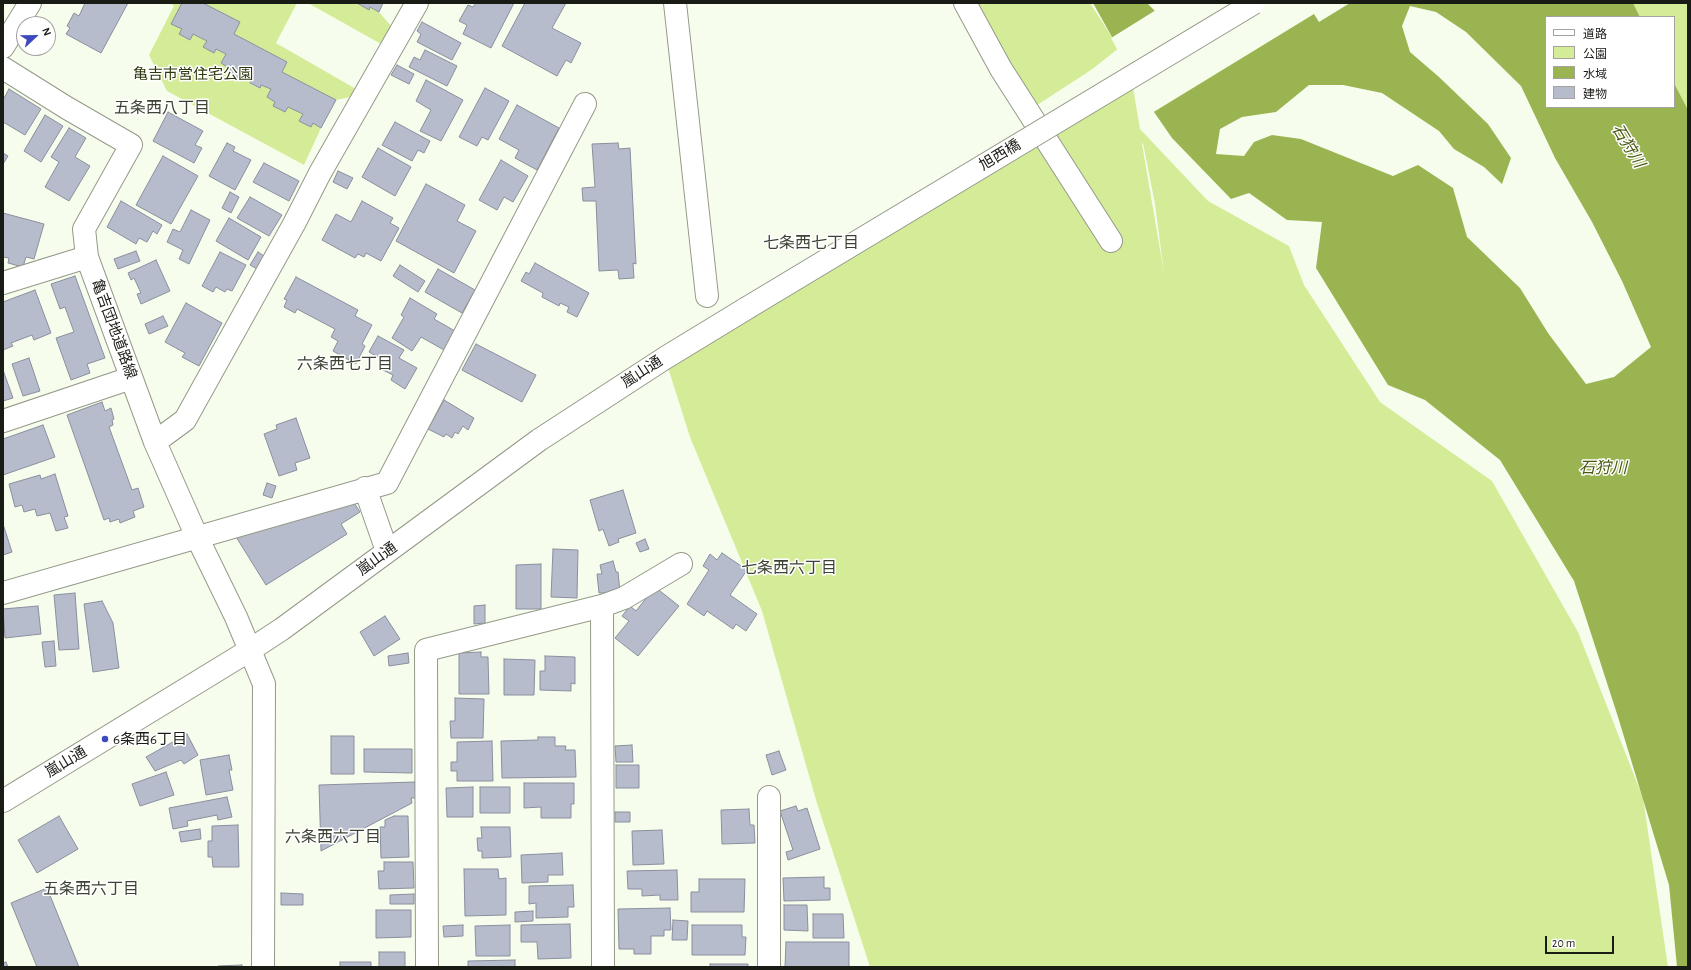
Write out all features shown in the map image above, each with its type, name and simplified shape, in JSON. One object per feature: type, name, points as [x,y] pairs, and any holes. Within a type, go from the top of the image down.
[{"type":"street","points":[[3,47],[30,3]]},
{"type":"street","points":[[155,442],[186,420],[290,232],[320,173],[417,3]]},
{"type":"street","points":[[674,3],[707,296]]},
{"type":"street","points":[[965,3],[1001,69],[1111,241]]},
{"type":"street","name":"旭西橋","points":[[746,308],[1254,3]]},
{"type":"street","name":"亀吉団地道路線","points":[[3,68],[67,108],[131,145],[84,229],[87,257],[155,442],[264,684],[263,967]]},
{"type":"street","points":[[3,593],[365,488],[387,483],[585,104]]},
{"type":"street","points":[[3,283],[87,257]]},
{"type":"street","name":"嵐山通","points":[[3,801],[282,629],[539,440],[665,358],[746,308]]},
{"type":"street","points":[[3,421],[132,378]]},
{"type":"street","points":[[365,488],[387,551]]},
{"type":"street","points":[[427,967],[426,650],[602,606],[624,598],[681,564]]},
{"type":"street","points":[[602,606],[603,967]]},
{"type":"street","points":[[769,797],[769,967]]},
{"type":"green space","name":"亀吉市営住宅公園","points":[[170,3],[182,3],[182,29],[180,34],[190,40],[193,34],[207,41],[204,47],[214,53],[216,49],[226,54],[221,63],[229,68],[228,72],[238,78],[242,72],[253,77],[250,84],[259,88],[261,85],[271,89],[267,97],[275,102],[273,106],[285,112],[288,107],[303,114],[299,121],[311,127],[313,123],[321,128],[304,165],[167,91],[149,55],[174,6]]},
{"type":"green space","name":"亀吉市営住宅公園","points":[[203,3],[297,3],[276,43],[356,89],[350,97],[336,100],[282,72],[287,62],[234,34],[240,22]]},
{"type":"green space","points":[[308,3],[357,3],[369,10],[370,7],[379,12],[391,26],[381,44]]},
{"type":"green space","points":[[965,3],[1090,3],[1119,48],[1091,70],[1028,111]]},
{"type":"green space","points":[[1633,3],[1688,3],[1688,110],[1675,85],[1675,16],[1640,16]]},
{"type":"green space","points":[[1131,76],[1140,129],[1208,201],[1289,246],[1304,285],[1380,402],[1492,481],[1578,632],[1643,798],[1668,967],[870,967],[816,800],[762,611],[690,437],[665,358]],"holes":[[[1143,143],[1155,204],[1164,273]]]},
{"type":"water","name":"石狩川","points":[[1093,3],[1147,3],[1161,17],[1177,3],[1633,3],[1640,16],[1545,16],[1545,108],[1675,108],[1675,85],[1688,110],[1688,967],[1677,967],[1669,885],[1618,717],[1574,581],[1500,460],[1425,400],[1388,385],[1316,268],[1322,222],[1287,220],[1249,193],[1231,199],[1172,138],[1154,112]],"holes":[[[1410,6],[1436,12],[1466,32],[1521,86],[1555,158],[1592,222],[1622,281],[1651,347],[1614,377],[1586,384],[1548,333],[1520,288],[1467,237],[1453,188],[1418,165],[1393,176],[1301,139],[1272,135],[1254,142],[1244,156],[1216,154],[1220,129],[1242,117],[1276,112],[1309,85],[1343,85],[1382,93],[1439,131],[1454,149],[1484,167],[1502,184],[1511,158],[1488,124],[1439,77],[1410,52],[1402,26]]]},
{"type":"pier","points":[[1174,3],[1350,3],[1319,22],[1314,14],[1152,113],[1111,38],[1156,10],[1161,15]]},
{"type":"building","points":[[85,3],[128,3],[101,53],[66,34],[70,28],[67,26],[74,13],[79,16]]},
{"type":"building","points":[[182,3],[203,3],[240,22],[234,34],[287,62],[282,72],[336,100],[321,128],[313,123],[311,127],[299,121],[303,114],[288,107],[285,112],[273,106],[275,102],[267,97],[271,89],[261,85],[260,88],[250,83],[253,77],[242,72],[239,78],[227,72],[229,68],[221,63],[226,54],[216,49],[214,53],[203,47],[207,41],[193,34],[190,40],[179,34],[182,29],[171,24]]},
{"type":"building","points":[[357,3],[383,3],[379,12],[370,7],[369,10]]},
{"type":"building","points":[[476,3],[514,3],[491,48],[463,34],[467,25],[459,21],[468,5],[473,7]]},
{"type":"building","points":[[525,3],[566,3],[552,28],[581,43],[571,63],[566,60],[557,76],[502,46]]},
{"type":"building","points":[[422,22],[461,43],[452,60],[417,42],[421,34],[417,31]]},
{"type":"building","points":[[425,50],[457,66],[447,86],[409,67],[414,57],[420,60]]},
{"type":"building","points":[[397,65],[414,74],[409,84],[391,75]]},
{"type":"building","points":[[426,80],[463,100],[441,141],[420,131],[431,110],[416,101]]},
{"type":"building","points":[[485,88],[509,101],[488,140],[482,137],[477,146],[459,137]]},
{"type":"building","points":[[9,89],[41,109],[25,135],[3,122],[3,100]]},
{"type":"building","points":[[517,105],[559,128],[537,170],[515,158],[519,150],[499,139]]},
{"type":"building","points":[[168,112],[203,131],[195,145],[202,148],[194,163],[153,141]]},
{"type":"building","points":[[45,115],[63,126],[41,162],[24,151]]},
{"type":"building","points":[[395,122],[430,141],[424,153],[418,150],[412,161],[382,145]]},
{"type":"building","points":[[69,128],[86,138],[75,157],[90,166],[69,201],[45,187],[59,162],[51,157]]},
{"type":"building","points":[[227,143],[235,147],[233,151],[251,160],[235,190],[209,176]]},
{"type":"building","points":[[618,143],[619,149],[630,148],[636,264],[633,263],[634,278],[619,279],[618,270],[599,271],[596,201],[583,201],[582,188],[595,187],[592,144]]},
{"type":"building","points":[[378,148],[411,167],[395,196],[362,177]]},
{"type":"building","points":[[3,153],[8,156],[3,164]]},
{"type":"building","points":[[163,156],[198,176],[171,224],[136,205]]},
{"type":"building","points":[[501,160],[528,176],[513,202],[504,197],[497,210],[479,200]]},
{"type":"building","points":[[264,163],[299,181],[289,201],[253,182]]},
{"type":"building","points":[[338,171],[353,178],[347,189],[333,182]]},
{"type":"building","points":[[426,184],[465,205],[457,221],[476,231],[454,273],[396,241]]},
{"type":"building","points":[[230,192],[239,197],[231,213],[222,208]]},
{"type":"building","points":[[250,197],[282,215],[269,236],[237,218]]},
{"type":"building","points":[[121,201],[162,225],[157,234],[153,231],[147,242],[139,238],[136,244],[107,227]]},
{"type":"building","points":[[362,201],[393,218],[390,223],[399,228],[381,261],[366,253],[364,257],[358,254],[355,258],[322,240],[336,214],[351,222]]},
{"type":"building","points":[[191,210],[210,220],[189,264],[179,259],[183,250],[167,242],[173,229],[180,232]]},
{"type":"building","points":[[3,213],[44,224],[34,259],[26,257],[23,267],[8,263],[9,258],[3,257]]},
{"type":"building","points":[[229,218],[261,237],[248,260],[216,241]]},
{"type":"building","points":[[136,251],[140,261],[118,269],[114,259]]},
{"type":"building","points":[[220,252],[246,265],[232,291],[227,289],[225,292],[216,287],[213,292],[202,286]]},
{"type":"building","points":[[258,252],[264,256],[257,269],[250,265]]},
{"type":"building","points":[[156,260],[170,291],[141,304],[137,294],[141,293],[134,278],[131,280],[128,273]]},
{"type":"building","points":[[535,263],[589,293],[577,317],[567,312],[569,307],[560,303],[559,306],[542,297],[543,293],[521,281],[526,272],[529,274]]},
{"type":"building","points":[[400,265],[425,281],[418,292],[393,276]]},
{"type":"building","points":[[438,269],[475,290],[462,313],[425,292]]},
{"type":"building","points":[[75,276],[105,358],[87,364],[90,373],[71,380],[56,338],[74,332],[65,307],[60,309],[51,284]]},
{"type":"building","points":[[296,277],[358,310],[355,316],[372,325],[362,344],[365,346],[356,364],[333,351],[338,341],[331,337],[335,329],[297,309],[295,313],[284,307],[287,300],[284,299]]},
{"type":"building","points":[[35,290],[51,333],[34,340],[32,335],[11,343],[13,346],[3,350],[3,302]]},
{"type":"building","points":[[410,298],[437,314],[434,319],[455,331],[444,350],[421,337],[412,351],[392,338],[404,317],[401,315]]},
{"type":"building","points":[[186,303],[222,323],[199,366],[182,357],[185,353],[165,342]]},
{"type":"building","points":[[163,316],[168,326],[149,334],[145,324]]},
{"type":"building","points":[[378,336],[404,350],[399,358],[417,368],[405,389],[391,380],[393,375],[381,369],[385,361],[369,352]]},
{"type":"building","points":[[476,344],[536,375],[522,402],[462,370]]},
{"type":"building","points":[[29,358],[40,391],[23,396],[12,364]]},
{"type":"building","points":[[3,370],[13,398],[3,401]]},
{"type":"building","points":[[444,400],[474,418],[468,430],[463,426],[458,434],[455,432],[452,438],[446,434],[444,437],[428,429]]},
{"type":"building","points":[[102,402],[105,411],[111,408],[114,419],[112,420],[113,425],[109,427],[132,490],[138,488],[144,507],[133,511],[135,517],[120,523],[119,519],[110,522],[109,518],[104,520],[67,415]]},
{"type":"building","points":[[296,418],[310,458],[295,463],[297,470],[279,476],[264,434],[277,429],[276,425]]},
{"type":"building","points":[[43,425],[55,457],[3,475],[3,439]]},
{"type":"building","points":[[55,474],[68,516],[64,517],[68,528],[56,531],[50,513],[37,516],[35,509],[24,512],[22,505],[15,507],[9,484],[40,475],[41,479]]},
{"type":"building","points":[[267,483],[276,486],[272,498],[263,495]]},
{"type":"building","points":[[623,490],[636,533],[618,539],[619,542],[609,546],[603,529],[599,531],[590,500]]},
{"type":"building","points":[[351,498],[360,512],[341,524],[347,534],[266,585],[233,532]]},
{"type":"building","points":[[3,524],[12,552],[3,555]]},
{"type":"building","points":[[645,539],[649,549],[640,552],[636,543]]},
{"type":"building","points":[[553,549],[578,550],[577,598],[551,597]]},
{"type":"building","points":[[722,553],[747,570],[730,595],[757,614],[746,631],[736,624],[733,629],[707,611],[704,616],[687,604],[709,570],[703,566],[710,554],[717,560]]},
{"type":"building","points":[[613,561],[616,572],[618,572],[620,592],[599,593],[597,574],[602,574],[600,565]]},
{"type":"building","points":[[541,564],[541,609],[516,609],[516,565]]},
{"type":"building","points":[[655,587],[679,606],[638,656],[615,638],[629,621],[622,616],[630,606],[636,611]]},
{"type":"building","points":[[75,593],[79,649],[59,650],[54,595]]},
{"type":"building","points":[[102,601],[113,623],[119,668],[93,672],[84,604]]},
{"type":"building","points":[[485,605],[485,623],[474,624],[474,606]]},
{"type":"building","points":[[38,606],[41,634],[5,638],[3,609]]},
{"type":"building","points":[[385,616],[400,639],[374,656],[360,632]]},
{"type":"building","points":[[54,641],[56,666],[45,667],[42,642]]},
{"type":"building","points":[[481,652],[481,657],[488,657],[489,694],[459,694],[459,653]]},
{"type":"building","points":[[408,653],[409,663],[389,666],[388,656]]},
{"type":"building","points":[[545,656],[575,657],[575,684],[571,683],[571,691],[540,690],[540,671],[545,671]]},
{"type":"building","points":[[504,659],[535,660],[534,695],[504,695]]},
{"type":"building","points":[[455,698],[484,699],[483,738],[451,738],[450,721],[455,721]]},
{"type":"building","points":[[187,734],[198,755],[184,764],[181,760],[155,771],[146,757]]},
{"type":"building","points":[[331,736],[354,736],[354,774],[331,774]]},
{"type":"building","points":[[538,737],[555,737],[555,746],[566,746],[565,750],[575,750],[576,777],[502,778],[501,741],[538,740]]},
{"type":"building","points":[[492,741],[493,781],[457,781],[457,771],[451,771],[451,762],[457,762],[457,742]]},
{"type":"building","points":[[632,745],[633,762],[616,762],[615,746]]},
{"type":"building","points":[[364,749],[412,749],[412,773],[364,772]]},
{"type":"building","points":[[779,751],[786,770],[772,775],[766,755]]},
{"type":"building","points":[[229,755],[232,770],[229,770],[233,790],[206,795],[200,760]]},
{"type":"building","points":[[616,765],[639,765],[639,788],[616,788]]},
{"type":"building","points":[[166,772],[174,795],[140,806],[132,784]]},
{"type":"building","points":[[415,782],[416,798],[411,798],[412,803],[321,851],[319,785]]},
{"type":"building","points":[[524,783],[574,783],[574,804],[571,804],[571,818],[541,818],[541,807],[524,808]]},
{"type":"building","points":[[473,787],[473,817],[447,817],[446,788]]},
{"type":"building","points":[[480,787],[510,787],[510,813],[480,813]]},
{"type":"building","points":[[227,797],[232,817],[218,820],[217,815],[187,821],[188,826],[173,829],[169,808]]},
{"type":"building","points":[[796,806],[798,811],[807,808],[820,849],[788,860],[786,852],[793,850],[780,811]]},
{"type":"building","points":[[749,809],[750,825],[754,825],[755,843],[722,844],[721,810]]},
{"type":"building","points":[[615,812],[630,812],[630,822],[615,822]]},
{"type":"building","points":[[59,816],[78,849],[37,873],[18,840]]},
{"type":"building","points":[[394,816],[408,816],[409,857],[381,858],[380,827],[385,827],[385,820]]},
{"type":"building","points":[[238,825],[239,867],[213,867],[212,857],[208,857],[208,841],[212,841],[212,826]]},
{"type":"building","points":[[481,827],[510,827],[511,857],[482,858],[482,851],[478,851],[477,838],[482,838]]},
{"type":"building","points":[[200,829],[201,839],[181,842],[179,832]]},
{"type":"building","points":[[662,830],[664,864],[633,865],[632,831]]},
{"type":"building","points":[[562,853],[563,875],[548,875],[548,882],[522,883],[521,855]]},
{"type":"building","points":[[384,862],[413,862],[414,888],[379,889],[378,871],[384,871]]},
{"type":"building","points":[[464,869],[498,869],[499,879],[506,878],[506,915],[465,916]]},
{"type":"building","points":[[677,870],[678,900],[660,900],[660,895],[642,896],[642,889],[628,889],[627,871]]},
{"type":"building","points":[[824,877],[824,888],[830,888],[830,900],[784,901],[783,878]]},
{"type":"building","points":[[699,879],[745,879],[744,912],[691,912],[691,892],[699,892]]},
{"type":"building","points":[[573,885],[574,907],[568,907],[568,917],[536,918],[536,903],[529,904],[529,886]]},
{"type":"building","points":[[47,888],[79,967],[37,967],[11,903]]},
{"type":"building","points":[[281,893],[303,894],[303,905],[281,905]]},
{"type":"building","points":[[414,894],[414,904],[390,904],[390,895]]},
{"type":"building","points":[[784,905],[807,905],[808,931],[784,930]]},
{"type":"building","points":[[670,908],[671,930],[664,930],[664,936],[651,936],[651,954],[634,954],[634,949],[619,949],[618,909]]},
{"type":"building","points":[[376,910],[411,910],[411,937],[376,938]]},
{"type":"building","points":[[533,911],[533,921],[515,922],[515,912]]},
{"type":"building","points":[[813,914],[843,914],[844,938],[813,938]]},
{"type":"building","points":[[673,920],[688,921],[687,940],[672,940]]},
{"type":"building","points":[[570,924],[571,958],[538,959],[537,942],[521,942],[521,925]]},
{"type":"building","points":[[463,925],[463,936],[444,937],[443,926]]},
{"type":"building","points":[[510,925],[510,956],[476,956],[475,926]]},
{"type":"building","points":[[692,925],[742,925],[742,937],[746,937],[745,955],[692,955]]},
{"type":"building","points":[[786,942],[849,942],[849,967],[785,967]]},
{"type":"building","points":[[379,952],[405,952],[405,967],[379,967]]},
{"type":"building","points":[[515,960],[515,967],[468,967],[468,961]]},
{"type":"building","points":[[6,962],[8,967],[3,967],[3,963]]},
{"type":"building","points":[[340,962],[371,962],[371,967],[340,967]]},
{"type":"building","points":[[710,964],[748,964],[748,967],[710,967]]},
{"type":"building","points":[[242,965],[242,967],[218,967],[218,966]]},
{"type":"place","name":"6条西6丁目","points":[[105,739]]},
{"type":"district","name":"五条西八丁目","points":[[162,108]]},
{"type":"district","name":"七条西七丁目","points":[[811,243]]},
{"type":"district","name":"六条西七丁目","points":[[345,364]]},
{"type":"district","name":"七条西六丁目","points":[[789,568]]},
{"type":"district","name":"六条西六丁目","points":[[333,837]]},
{"type":"district","name":"五条西六丁目","points":[[91,889]]}]
